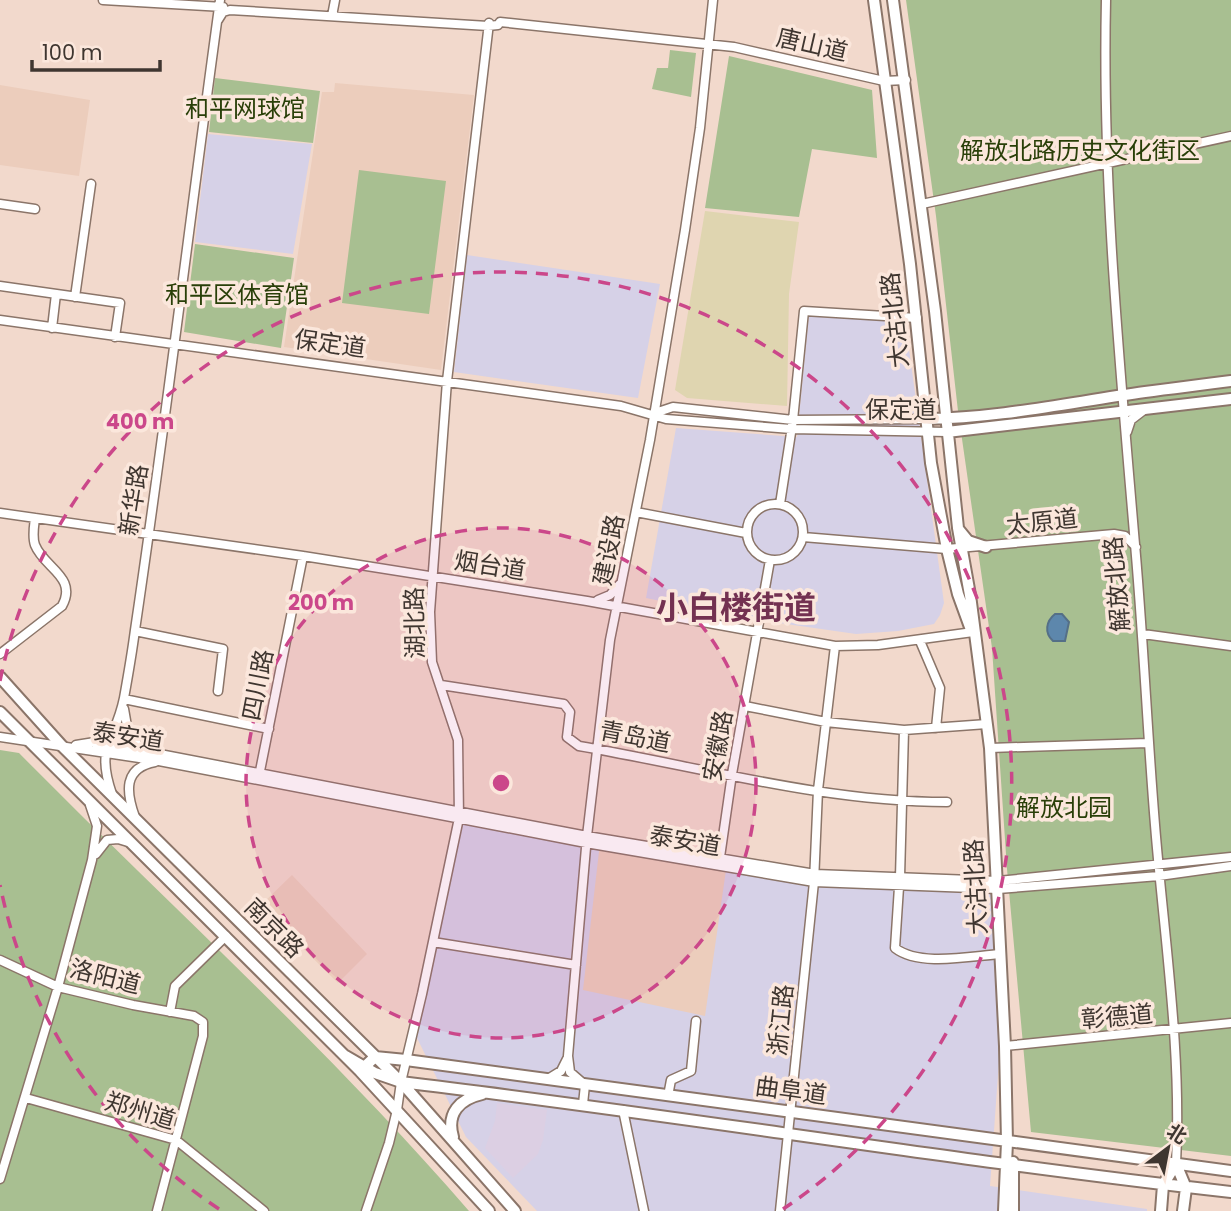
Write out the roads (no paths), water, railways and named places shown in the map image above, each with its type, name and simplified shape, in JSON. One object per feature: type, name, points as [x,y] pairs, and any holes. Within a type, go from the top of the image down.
[{"type":"main road","name":"大沽北路","points":[[874,0],[917,318],[931,463],[958,594],[973,632]]},
{"type":"main road","name":"大沽北路","points":[[893,0],[922,204],[958,528],[970,595],[990,748],[1005,1046],[1007,1142],[1013,1211]]},
{"type":"main road","name":"保定道","points":[[926,419],[945,425],[976,417],[1231,381]]},
{"type":"main road","points":[[924,389],[945,425]]},
{"type":"main road","points":[[943,393],[955,410],[976,417]]},
{"type":"main road","points":[[945,425],[977,429],[1231,399]]},
{"type":"main road","points":[[931,463],[933,446],[945,425]]},
{"type":"main road","points":[[958,528],[968,541],[986,547]]},
{"type":"main road","name":"南京路","points":[[0,677],[62,746],[401,1082],[515,1211]]},
{"type":"main road","name":"南京路","points":[[0,712],[344,1055],[362,1069]]},
{"type":"main road","points":[[355,1038],[384,1053],[406,1060]]},
{"type":"main road","points":[[362,1069],[375,1057]]},
{"type":"main road","name":"曲阜道","points":[[375,1057],[1226,1171]]},
{"type":"main road","points":[[362,1069],[401,1082]]},
{"type":"main road","points":[[362,1069],[384,1097],[489,1211]]},
{"type":"main road","points":[[384,1097],[401,1082]]},
{"type":"main road","name":"曲阜道","points":[[401,1082],[583,1104],[1010,1166],[1227,1191]]},
{"type":"main road","points":[[456,1143],[451,1127],[456,1107],[469,1098],[489,1093]]},
{"type":"main road","points":[[1161,1211],[1163,1185],[1176,1164]]},
{"type":"main road","name":"解放北路","points":[[1176,1164],[1185,1188],[1184,1211]]},
{"type":"main road","name":"大沽北路","points":[[1003,1211],[1010,1166]]},
{"type":"street","name":"唐山道","points":[[103,0],[220,3],[333,14]]},
{"type":"street","points":[[333,14],[335,0]]},
{"type":"street","name":"建设路","points":[[568,1056],[587,839],[610,640],[654,416],[700,128],[713,0]]},
{"type":"street","name":"解放北路","points":[[1106,0],[1107,162],[1156,839],[1173,1031],[1176,1164]]},
{"type":"street","name":"新华路","points":[[112,794],[105,771],[106,750],[124,699],[135,631],[176,345],[220,3]]},
{"type":"street","name":"唐山道","points":[[216,22],[227,10],[488,24],[497,24],[500,20],[734,47],[884,81],[905,80]]},
{"type":"street","name":"湖北路","points":[[366,1211],[390,1143],[459,814],[458,740],[432,662],[430,612],[447,381],[488,24]]},
{"type":"street","points":[[922,204],[1231,136]]},
{"type":"street","points":[[75,297],[91,184]]},
{"type":"street","points":[[0,204],[35,209]]},
{"type":"street","points":[[0,286],[120,303],[115,337]]},
{"type":"street","points":[[52,328],[56,294]]},
{"type":"street","points":[[780,504],[792,425],[804,311],[917,318]]},
{"type":"street","name":"保定道","points":[[0,320],[447,381],[621,407],[676,420],[928,433],[945,425]]},
{"type":"street","name":"保定道","points":[[654,416],[667,408],[680,407],[792,425],[926,419]]},
{"type":"street","points":[[1126,435],[1132,420],[1147,408]]},
{"type":"street","points":[[770,504],[780,504],[796,513],[801,520],[803,537],[793,554],[785,559],[771,560],[758,555],[751,548],[746,533],[748,520],[754,512],[770,504]]},
{"type":"street","points":[[636,512],[746,533]]},
{"type":"street","name":"烟台道","points":[[0,513],[303,556],[617,605],[835,646],[878,646],[973,632]]},
{"type":"street","points":[[0,654],[62,606],[66,597],[67,589],[63,579],[34,543],[35,517]]},
{"type":"street","name":"太原道","points":[[803,537],[961,549],[1114,534],[1125,536],[1136,547]]},
{"type":"street","name":"四川路","points":[[259,777],[303,556]]},
{"type":"street","name":"安徽路","points":[[719,863],[732,774],[771,560]]},
{"type":"street","points":[[587,601],[603,599],[610,595],[617,589],[624,575]]},
{"type":"street","points":[[135,631],[223,649],[218,691]]},
{"type":"street","points":[[1143,634],[1231,646]]},
{"type":"street","points":[[920,640],[940,688],[936,728]]},
{"type":"street","name":"浙江路","points":[[780,1211],[814,878],[818,790],[835,646]]},
{"type":"street","name":"青岛道","points":[[441,685],[564,704],[569,712],[567,737],[579,746],[818,790],[902,802],[947,802]]},
{"type":"street","points":[[144,751],[136,745],[128,732],[124,699],[269,729]]},
{"type":"street","points":[[746,706],[826,722],[904,730],[987,724]]},
{"type":"street","points":[[904,730],[900,882],[895,948],[904,955],[918,959],[1000,954]]},
{"type":"street","points":[[62,746],[101,741],[111,735]]},
{"type":"street","name":"泰安道","points":[[0,737],[62,746],[144,751],[259,777]]},
{"type":"street","points":[[990,748],[1149,743]]},
{"type":"street","name":"泰安道","points":[[106,750],[719,863],[814,878],[998,885],[1231,866]]},
{"type":"street","points":[[136,820],[129,797],[129,783],[139,767],[159,761]]},
{"type":"street","points":[[0,1179],[26,1098],[92,860],[97,826],[89,803]]},
{"type":"street","points":[[1156,839],[1166,858],[1185,863]]},
{"type":"street","points":[[92,860],[107,840],[129,842]]},
{"type":"street","name":"泰安道","points":[[1159,871],[1185,863],[1231,857]]},
{"type":"street","points":[[170,1012],[176,986],[226,936]]},
{"type":"street","points":[[433,942],[576,965]]},
{"type":"street","name":"洛阳道","points":[[0,960],[58,986],[194,1016],[203,1022],[203,1036],[176,1140]]},
{"type":"street","points":[[668,1096],[671,1080],[691,1071],[696,1021]]},
{"type":"street","name":"彰德道","points":[[1005,1046],[1231,1023]]},
{"type":"street","points":[[544,1079],[552,1078],[561,1071],[568,1056]]},
{"type":"street","points":[[568,1056],[570,1072],[584,1085],[583,1104]]},
{"type":"street","name":"郑州道","points":[[26,1098],[176,1140],[264,1211]]},
{"type":"street","points":[[623,1110],[644,1211]]},
{"type":"street","points":[[157,1211],[176,1140]]},
{"type":"water","points":[[1055,614],[1062,614],[1069,622],[1065,641],[1053,641],[1048,634],[1048,624]]},
{"type":"district","name":"小白楼街道","points":[[736,608]]},
{"type":"park label","name":"和平网球馆","points":[[245,109]]},
{"type":"park label","name":"解放北路历史文化街区","points":[[1080,151]]},
{"type":"park label","name":"和平区体育馆","points":[[237,295]]},
{"type":"park label","name":"解放北园","points":[[1064,808]]}]
